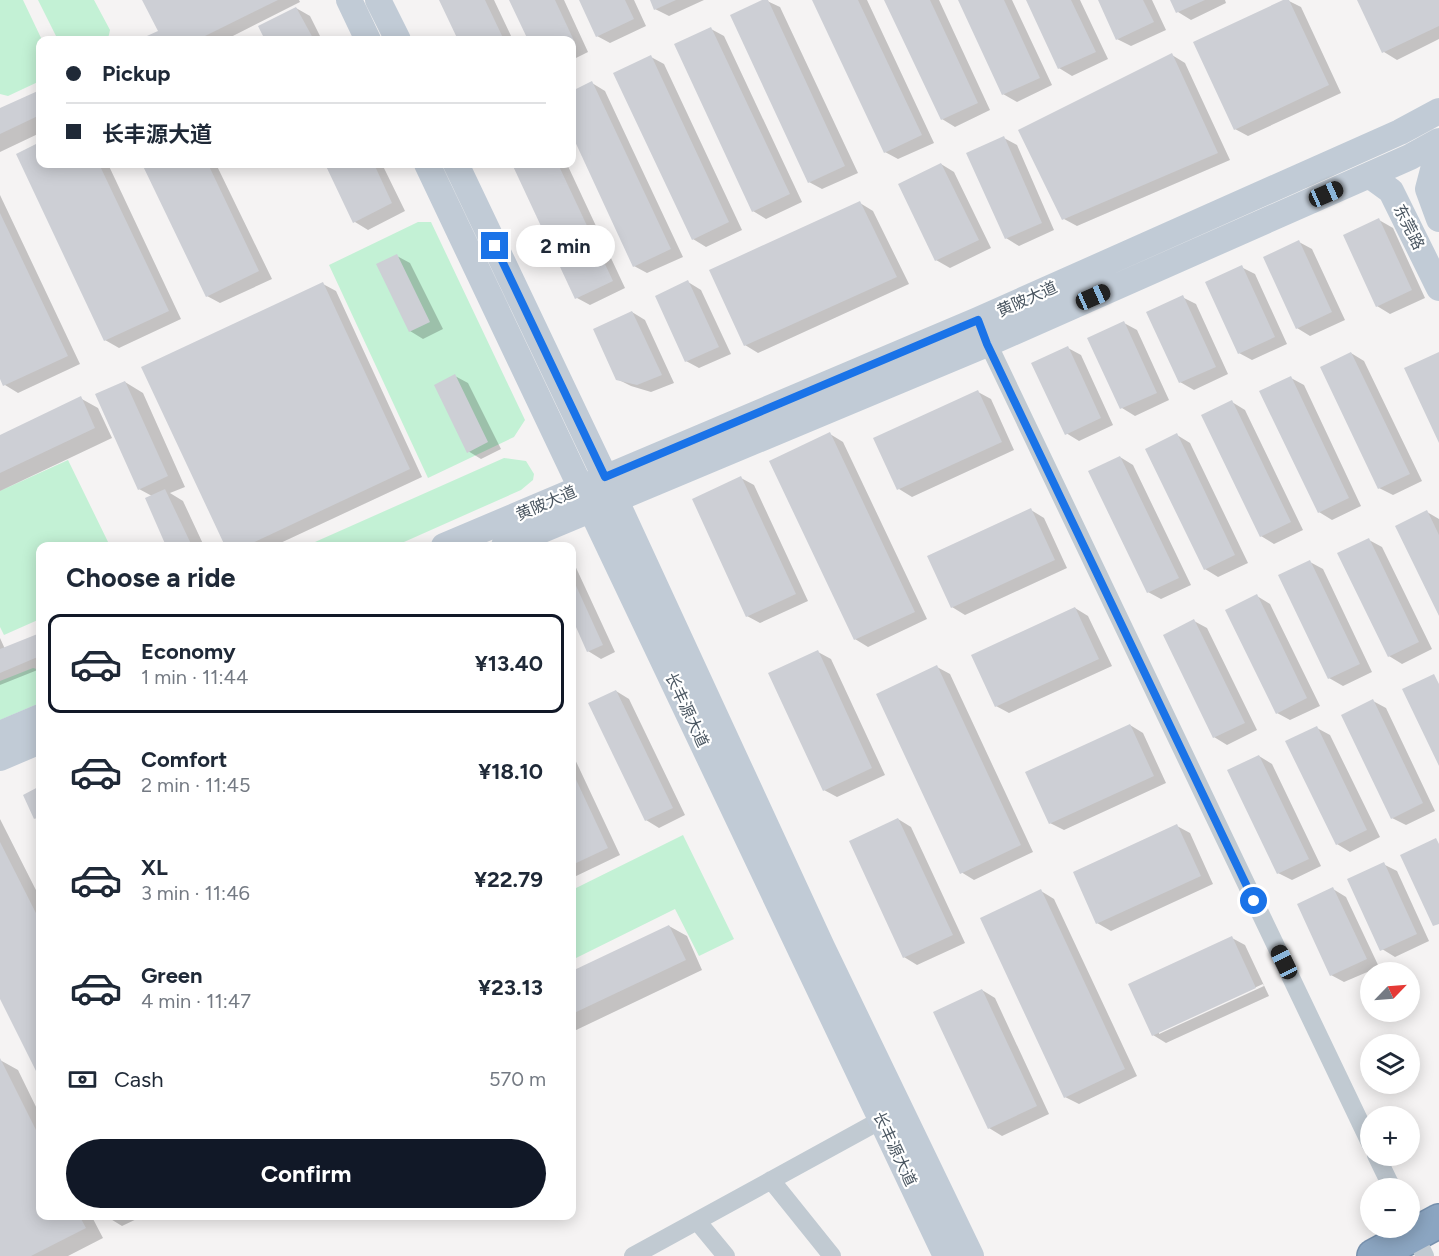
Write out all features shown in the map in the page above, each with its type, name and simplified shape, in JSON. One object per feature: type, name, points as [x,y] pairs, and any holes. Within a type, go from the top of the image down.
[{"type":"highway","points":[[1374,1256],[1422,1235]]},
{"type":"main road","points":[[349,0],[366,36]]},
{"type":"main road","points":[[378,0],[396,36]]},
{"type":"main road","name":"黄陂大道","points":[[983,332],[1439,111]]},
{"type":"main road","name":"黄陂大道","points":[[456,542],[598,493],[983,332],[1369,175],[1439,141]]},
{"type":"main road","name":"东莞路","points":[[1439,147],[1428,189],[1439,219]]},
{"type":"main road","name":"长丰源大道","points":[[429,168],[598,493],[822,947],[971,1256]]},
{"type":"main road","name":"长丰源大道","points":[[458,168],[598,493],[881,1119],[946,1256]]},
{"type":"main road","name":"东莞路","points":[[1369,175],[1391,191],[1439,288]]},
{"type":"main road","name":"黄陂大道","points":[[511,542],[598,493]]},
{"type":"main road","points":[[0,734],[36,719]]},
{"type":"main road","points":[[0,758],[36,743]]},
{"type":"street","points":[[983,332],[1360,1122]]},
{"type":"street","points":[[633,1256],[881,1119]]},
{"type":"street","points":[[771,1180],[832,1256]]},
{"type":"street","points":[[697,1221],[726,1256]]},
{"type":"green space","points":[[0,0],[23,0],[40,36],[36,36],[36,83],[8,96],[0,94]]},
{"type":"green space","points":[[38,0],[94,0],[110,30],[109,36],[56,36]]},
{"type":"green space","points":[[418,222],[431,222],[525,420],[514,437],[428,478],[329,265]]},
{"type":"green space","points":[[504,458],[526,461],[534,474],[533,480],[521,490],[404,542],[315,542]]},
{"type":"green space","points":[[68,460],[108,542],[36,542],[36,621],[4,635],[0,627],[0,491]]},
{"type":"green space","points":[[36,669],[36,705],[0,720],[0,681]]},
{"type":"green space","points":[[683,835],[734,939],[699,956],[675,909],[576,958],[576,888]]},
{"type":"building","points":[[142,0],[278,0],[205,36],[147,36],[158,31]]},
{"type":"building","points":[[439,0],[485,0],[502,36],[456,36]]},
{"type":"building","points":[[509,0],[555,0],[572,36],[526,36]]},
{"type":"building","points":[[579,0],[625,0],[634,19],[596,37]]},
{"type":"building","points":[[650,0],[676,0],[654,10]]},
{"type":"building","points":[[762,0],[768,0],[845,166],[808,183],[730,15]]},
{"type":"building","points":[[812,0],[858,0],[922,135],[884,153]]},
{"type":"building","points":[[884,0],[930,0],[978,103],[941,120]]},
{"type":"building","points":[[958,0],[1004,0],[1040,78],[1002,95]]},
{"type":"building","points":[[1026,0],[1071,0],[1096,52],[1058,69]]},
{"type":"building","points":[[1098,0],[1143,0],[1154,22],[1116,40]]},
{"type":"building","points":[[1170,0],[1205,0],[1176,13]]},
{"type":"building","points":[[1283,0],[1289,0],[1329,85],[1234,130],[1193,42]]},
{"type":"building","points":[[1357,0],[1439,0],[1439,26],[1382,53]]},
{"type":"building","points":[[296,7],[312,36],[263,36],[258,26]]},
{"type":"building","points":[[711,27],[790,194],[752,212],[674,44]]},
{"type":"building","points":[[1172,53],[1218,153],[1062,220],[1018,130]]},
{"type":"building","points":[[651,55],[729,222],[692,240],[613,73]]},
{"type":"building","points":[[592,81],[671,249],[633,267],[576,144],[576,89]]},
{"type":"building","points":[[36,92],[36,117],[0,134],[0,108]]},
{"type":"building","points":[[1004,136],[1042,223],[1005,239],[966,153]]},
{"type":"building","points":[[36,144],[36,168],[101,168],[169,311],[104,341],[16,154]]},
{"type":"building","points":[[941,163],[979,240],[935,261],[898,184]]},
{"type":"building","points":[[144,168],[210,168],[259,271],[206,297]]},
{"type":"building","points":[[327,168],[376,168],[392,203],[353,223]]},
{"type":"building","points":[[514,168],[560,168],[613,281],[575,299]]},
{"type":"building","points":[[860,201],[897,277],[744,346],[709,270]]},
{"type":"building","points":[[0,213],[68,356],[3,386],[0,379]]},
{"type":"building","points":[[1379,218],[1412,290],[1376,307],[1343,235]]},
{"type":"building","points":[[1299,240],[1332,312],[1296,329],[1263,257]]},
{"type":"building","points":[[397,254],[430,322],[409,332],[376,264]]},
{"type":"building","points":[[1242,265],[1275,337],[1238,354],[1205,282]]},
{"type":"building","points":[[688,280],[719,347],[685,362],[655,296]]},
{"type":"building","points":[[323,282],[410,469],[255,542],[223,542],[141,367]]},
{"type":"building","points":[[1183,295],[1216,367],[1179,383],[1146,312]]},
{"type":"building","points":[[632,311],[662,375],[637,385],[616,380],[593,329]]},
{"type":"building","points":[[1124,321],[1157,393],[1120,409],[1087,338]]},
{"type":"building","points":[[1068,346],[1101,418],[1065,435],[1031,363]]},
{"type":"building","points":[[1351,352],[1410,474],[1378,489],[1320,367]]},
{"type":"building","points":[[1439,352],[1439,443],[1404,368]]},
{"type":"building","points":[[455,374],[488,442],[467,453],[434,385]]},
{"type":"building","points":[[1291,376],[1349,498],[1318,513],[1259,391]]},
{"type":"building","points":[[125,381],[168,476],[138,490],[95,394]]},
{"type":"building","points":[[978,390],[1002,442],[897,490],[873,438]]},
{"type":"building","points":[[81,396],[95,428],[0,473],[0,435]]},
{"type":"building","points":[[1232,400],[1291,522],[1260,537],[1201,415]]},
{"type":"building","points":[[830,432],[915,612],[854,640],[769,461]]},
{"type":"building","points":[[1177,433],[1235,555],[1204,570],[1145,449]]},
{"type":"building","points":[[1120,456],[1179,578],[1147,593],[1088,471]]},
{"type":"building","points":[[741,476],[796,594],[746,617],[692,499]]},
{"type":"building","points":[[165,489],[190,542],[164,542],[145,498]]},
{"type":"building","points":[[1031,508],[1055,560],[951,608],[927,556]]},
{"type":"building","points":[[1427,510],[1439,535],[1439,616],[1395,526]]},
{"type":"building","points":[[1369,538],[1419,642],[1388,657],[1337,553]]},
{"type":"building","points":[[1310,560],[1360,664],[1328,679],[1278,575]]},
{"type":"building","points":[[576,586],[603,645],[587,652],[576,627]]},
{"type":"building","points":[[1257,594],[1307,698],[1276,714],[1225,610]]},
{"type":"building","points":[[1075,607],[1099,659],[995,707],[971,655]]},
{"type":"building","points":[[1194,619],[1245,723],[1213,738],[1163,635]]},
{"type":"building","points":[[36,635],[36,658],[0,673],[0,649]]},
{"type":"building","points":[[818,650],[872,768],[823,791],[768,673]]},
{"type":"building","points":[[937,665],[1021,845],[960,874],[876,694]]},
{"type":"building","points":[[1434,674],[1439,684],[1439,766],[1402,689]]},
{"type":"building","points":[[616,690],[673,808],[645,821],[588,703]]},
{"type":"building","points":[[1373,699],[1423,803],[1391,819],[1341,715]]},
{"type":"building","points":[[1130,724],[1154,776],[1049,824],[1025,772]]},
{"type":"building","points":[[1317,726],[1367,830],[1336,845],[1285,741]]},
{"type":"building","points":[[1259,755],[1309,859],[1277,874],[1227,770]]},
{"type":"building","points":[[576,780],[608,848],[576,863]]},
{"type":"building","points":[[36,788],[36,818],[34,819],[23,795]]},
{"type":"building","points":[[898,818],[953,935],[903,958],[849,841]]},
{"type":"building","points":[[1177,824],[1201,876],[1096,924],[1073,872]]},
{"type":"building","points":[[1436,838],[1439,844],[1439,924],[1433,926],[1400,855]]},
{"type":"building","points":[[0,842],[36,913],[36,1071],[0,999]]},
{"type":"building","points":[[1384,862],[1417,934],[1380,951],[1347,879]]},
{"type":"building","points":[[1333,887],[1367,959],[1330,976],[1297,904]]},
{"type":"building","points":[[1041,889],[1125,1069],[1064,1098],[980,918]]},
{"type":"building","points":[[669,925],[686,960],[576,1012],[576,969]]},
{"type":"building","points":[[1232,936],[1256,988],[1152,1036],[1128,984]]},
{"type":"building","points":[[982,989],[1037,1106],[988,1129],[933,1012]]},
{"type":"building","points":[[0,1058],[36,1130],[36,1220],[82,1220],[86,1228],[31,1256],[0,1256]]},
{"type":"route","points":[[495,246],[605,477],[978,320],[987,344],[1254,901]]}]
